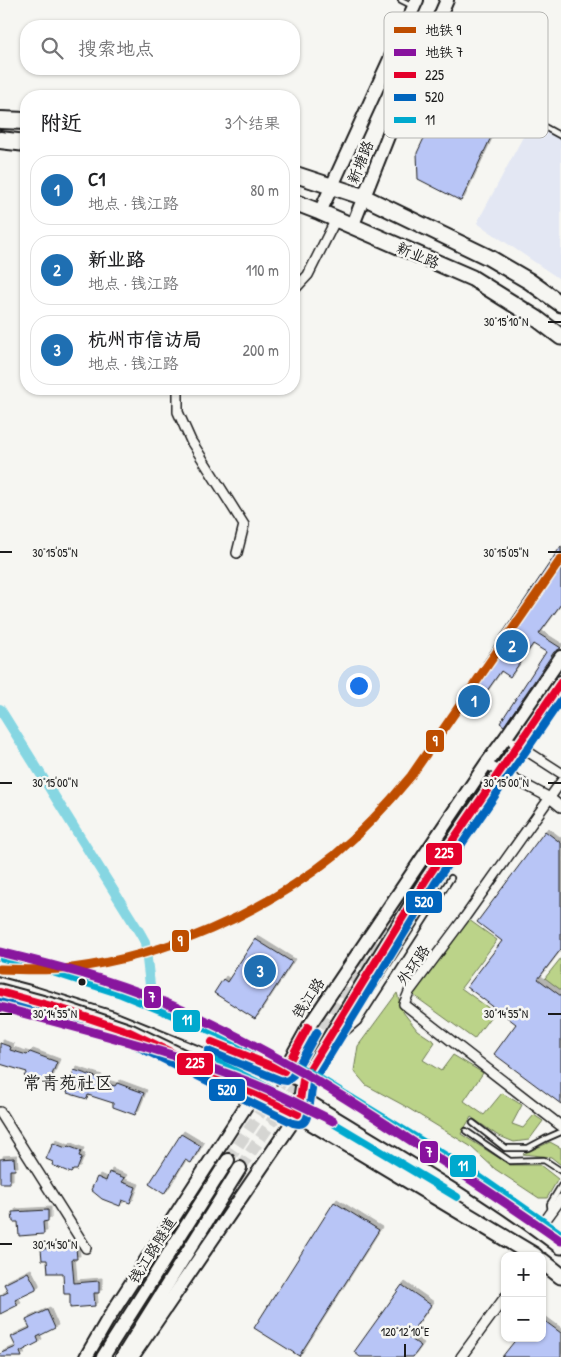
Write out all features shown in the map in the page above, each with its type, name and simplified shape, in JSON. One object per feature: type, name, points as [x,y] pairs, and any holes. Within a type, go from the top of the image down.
[{"type":"highway","points":[[0,119],[20,120]]},
{"type":"highway","points":[[0,140],[20,143]]},
{"type":"main road","name":"新塘路","points":[[442,12],[447,0]]},
{"type":"main road","name":"新塘路","points":[[320,212],[384,72]]},
{"type":"main road","name":"新塘路","points":[[352,226],[387,138]]},
{"type":"main road","points":[[0,145],[20,144]]},
{"type":"main road","name":"新业路","points":[[300,176],[364,197],[488,257],[529,281],[561,304]]},
{"type":"main road","name":"新业路","points":[[300,204],[472,278],[561,336]]},
{"type":"main road","name":"钱江路","points":[[86,1357],[108,1319],[255,1092],[284,1071],[309,1026],[486,764],[561,657]]},
{"type":"main road","points":[[132,1357],[298,1114],[303,1080],[428,878],[561,682]]},
{"type":"main road","points":[[0,968],[117,1003],[303,1080],[483,1191],[561,1246]]},
{"type":"main road","points":[[0,992],[59,1008],[130,1032],[255,1092],[298,1114],[528,1252]]},
{"type":"main road","name":"钱江路隧道","points":[[103,1357],[228,1160]]},
{"type":"main road","name":"钱江路隧道","points":[[122,1357],[240,1168]]},
{"type":"main road","points":[[546,1264],[561,1276]]},
{"type":"street","points":[[300,284],[308,275],[336,219]]},
{"type":"street","points":[[178,395],[178,412],[190,442],[244,526],[237,553]]},
{"type":"street","points":[[506,737],[561,773]]},
{"type":"street","points":[[486,764],[550,798],[561,807]]},
{"type":"street","name":"外环路","points":[[561,782],[409,992],[404,1004],[561,1126]]},
{"type":"street","points":[[0,1112],[86,1248]]},
{"type":"street","points":[[539,1229],[561,1198]]},
{"type":"street","points":[[462,1357],[501,1303]]},
{"type":"lane","points":[[400,0],[416,3]]},
{"type":"lane","points":[[548,129],[561,136]]},
{"type":"lane","points":[[317,1058],[358,1022],[451,878]]},
{"type":"lane","points":[[474,1123],[505,1148],[528,1148],[561,1132]]},
{"type":"lane","points":[[466,1131],[510,1161],[544,1160],[561,1171]]},
{"type":"lane","points":[[551,1212],[550,1204],[561,1186]]},
{"type":"shaded area","points":[[548,129],[561,136],[561,280],[477,223],[522,138],[548,138]]},
{"type":"green space","points":[[465,917],[497,940],[461,988],[494,1012],[474,1039],[409,992]]},
{"type":"green space","points":[[561,958],[561,990],[545,978]]},
{"type":"green space","points":[[397,993],[403,1012],[417,1030],[435,1042],[423,1060],[441,1071],[453,1055],[483,1073],[464,1101],[484,1115],[502,1093],[522,1105],[512,1124],[523,1128],[534,1115],[543,1121],[529,1140],[514,1142],[497,1135],[471,1117],[461,1134],[510,1165],[540,1165],[558,1179],[547,1198],[539,1198],[495,1169],[470,1146],[366,1085],[354,1071],[358,1046]]},
{"type":"green space","points":[[550,1142],[561,1148],[561,1165],[551,1157],[523,1154]]},
{"type":"building","points":[[424,138],[491,138],[461,201],[418,179],[417,153]]},
{"type":"building","points":[[561,546],[561,604],[539,634],[561,648],[554,652],[504,726],[500,723],[546,652],[533,644],[510,677],[501,671],[472,712],[465,707],[492,668],[483,662]]},
{"type":"building","points":[[545,831],[561,843],[561,949],[538,979],[561,996],[561,1104],[494,1054],[516,1024],[467,987],[502,941],[477,922]]},
{"type":"building","points":[[255,939],[292,962],[255,1019],[214,993],[223,979],[227,982]]},
{"type":"building","points":[[0,1043],[11,1047],[10,1050],[27,1055],[30,1052],[57,1062],[48,1085],[24,1076],[27,1072],[0,1064]]},
{"type":"building","points":[[74,1070],[99,1078],[98,1081],[115,1086],[117,1083],[144,1093],[135,1115],[113,1107],[113,1103],[88,1095],[87,1099],[67,1093]]},
{"type":"building","points":[[181,1134],[201,1146],[191,1163],[185,1160],[164,1194],[149,1184]]},
{"type":"building","points":[[53,1143],[81,1151],[79,1156],[82,1157],[77,1170],[73,1170],[71,1173],[52,1165],[53,1162],[46,1159]]},
{"type":"building","points":[[14,1158],[15,1170],[10,1170],[10,1183],[0,1183],[0,1159]]},
{"type":"building","points":[[109,1172],[125,1178],[122,1182],[136,1187],[130,1203],[122,1200],[120,1206],[102,1199],[91,1190],[97,1177],[106,1181]]},
{"type":"building","points":[[334,1202],[379,1230],[299,1356],[254,1328]]},
{"type":"building","points":[[48,1210],[48,1221],[43,1222],[44,1234],[19,1236],[18,1222],[13,1222],[12,1212]]},
{"type":"building","points":[[76,1247],[77,1259],[72,1259],[74,1283],[99,1281],[99,1293],[94,1293],[95,1306],[70,1308],[70,1294],[64,1294],[63,1273],[48,1273],[47,1260],[42,1260],[41,1249]]},
{"type":"building","points":[[28,1272],[36,1290],[15,1300],[18,1305],[0,1314],[0,1296],[8,1292],[4,1284]]},
{"type":"building","points":[[402,1285],[431,1305],[408,1337],[421,1346],[413,1357],[360,1357],[354,1352]]},
{"type":"building","points":[[47,1310],[55,1328],[37,1337],[39,1342],[20,1352],[22,1357],[0,1357],[0,1354],[16,1347],[11,1337],[30,1328],[26,1320]]},
{"type":"building","points":[[546,1322],[561,1333],[561,1357],[502,1357],[514,1342],[546,1342]]},
{"type":"waterway","points":[[0,709],[145,942],[150,985]]},
{"type":"tunnel","points":[[394,943],[561,697]]},
{"type":"tunnel","points":[[228,1160],[415,887]]},
{"type":"tunnel","points":[[240,1168],[305,1073]]},
{"type":"metro line","name":"9","points":[[0,969],[45,970],[72,968],[142,954],[177,943],[244,914],[307,876],[335,855],[355,836],[411,776],[561,559]]},
{"type":"metro line","name":"7","points":[[0,952],[61,967],[120,985],[192,1014],[225,1030],[288,1064],[350,1101],[561,1241]]},
{"type":"metro line","name":"7","points":[[0,1007],[192,1061],[264,1088],[333,1121]]},
{"type":"transit line","name":"225","points":[[0,992],[59,1008],[130,1032],[298,1114],[303,1080],[427,878],[561,682]]},
{"type":"transit line","name":"520","points":[[0,1002],[126,1041],[293,1123],[303,1123],[307,1118],[313,1083],[435,883],[561,700]]},
{"type":"transit line","name":"11","points":[[3,958],[121,994],[307,1071],[472,1172],[561,1234]]},
{"type":"transit line","name":"225","points":[[212,1042],[284,1071],[308,1027]]},
{"type":"transit line","name":"520","points":[[208,1051],[280,1080],[287,1081],[292,1077],[317,1032]]},
{"type":"transit line","name":"11","points":[[206,1057],[303,1105],[457,1197]]},
{"type":"place","name":"新业路","points":[[512,646]]},
{"type":"place","name":"C1","points":[[474,701]]},
{"type":"place","name":"杭州市信访局","points":[[260,971]]},
{"type":"district","name":"常青苑社区","points":[[68,1082]]}]
